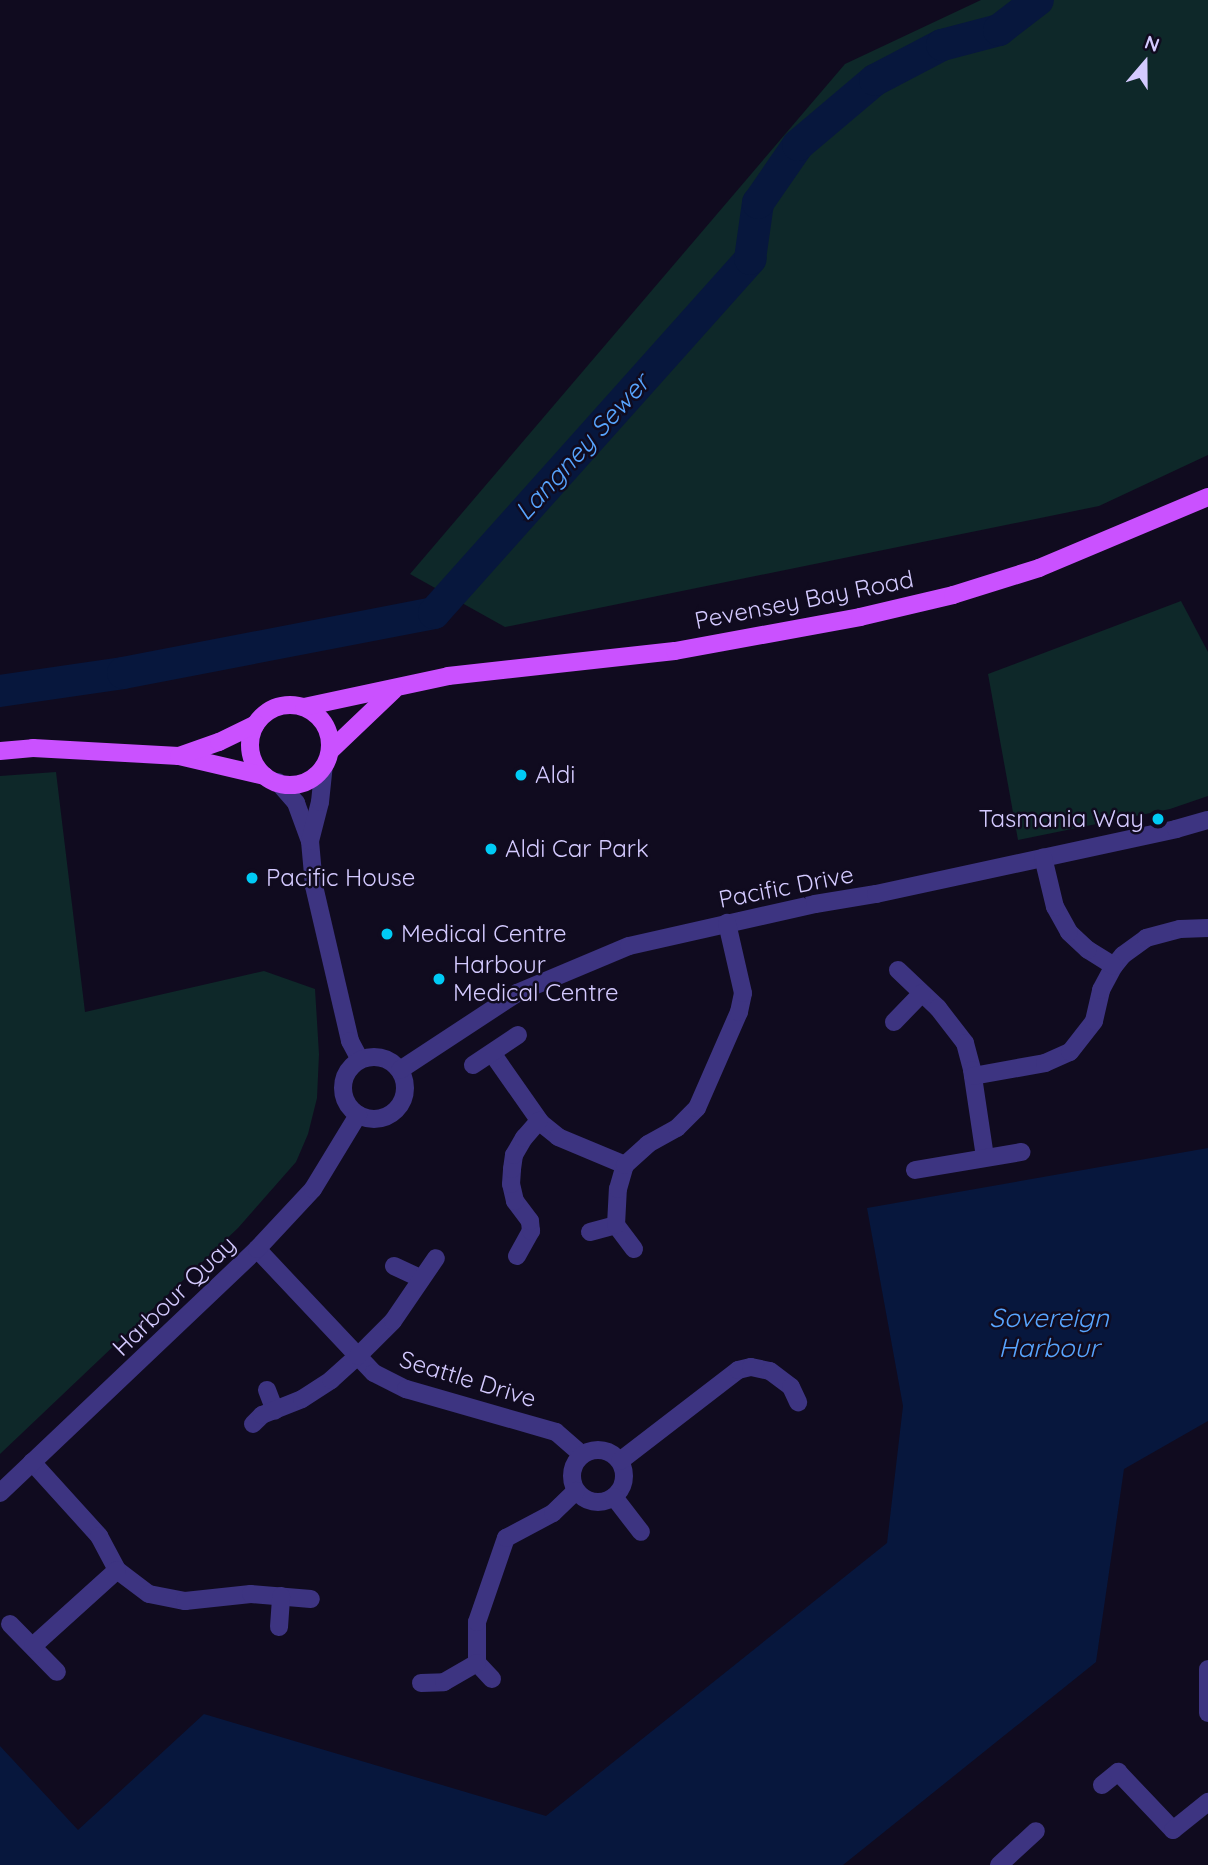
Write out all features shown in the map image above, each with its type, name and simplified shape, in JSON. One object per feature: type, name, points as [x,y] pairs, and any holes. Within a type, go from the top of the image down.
[{"type":"main road","name":"Pevensey Bay Road","points":[[304,707],[394,690],[448,676],[675,650],[860,617],[927,601],[1039,568],[1208,497]]},
{"type":"main road","name":"Pevensey Bay Road","points":[[327,759],[394,690]]},
{"type":"main road","points":[[0,751],[33,748],[178,757],[272,779],[303,782],[327,759],[324,724],[304,707],[277,707],[256,724],[229,738],[178,757]]},
{"type":"main road","points":[[256,724],[251,734],[252,757],[272,779]]},
{"type":"street","points":[[310,841],[327,759]]},
{"type":"street","points":[[272,779],[296,803],[310,841],[314,886],[350,1041],[360,1060]]},
{"type":"street","name":"Pacific Drive","points":[[400,1070],[517,993],[603,954],[727,923],[1208,820]]},
{"type":"street","points":[[1043,857],[1055,907],[1069,932],[1088,950],[1114,966]]},
{"type":"street","points":[[634,1249],[616,1224],[618,1189],[625,1165],[648,1144],[677,1128],[696,1108],[730,1034],[743,993],[727,923]]},
{"type":"street","points":[[973,1076],[1045,1063],[1070,1052],[1094,1021],[1101,990],[1123,955],[1146,938],[1180,929],[1208,928]]},
{"type":"street","points":[[898,970],[939,1008],[965,1043],[973,1076],[985,1157]]},
{"type":"street","points":[[894,1022],[922,993]]},
{"type":"street","points":[[473,1065],[518,1035]]},
{"type":"street","points":[[492,1053],[539,1121],[558,1138],[625,1165]]},
{"type":"street","points":[[382,1058],[400,1070],[404,1078],[404,1097],[394,1112],[377,1119],[358,1115],[345,1098],[343,1087],[351,1067],[360,1060],[382,1058]]},
{"type":"street","name":"Harbour Quay","points":[[0,1493],[257,1249],[313,1189],[358,1115]]},
{"type":"street","points":[[517,1256],[531,1231],[530,1221],[515,1200],[511,1184],[514,1155],[539,1121]]},
{"type":"street","points":[[915,1170],[1021,1152]]},
{"type":"street","points":[[590,1232],[616,1224]]},
{"type":"street","name":"Seattle Drive","points":[[257,1249],[374,1373],[392,1384],[556,1432],[582,1455]]},
{"type":"street","points":[[253,1424],[262,1415],[311,1392],[358,1356],[393,1321],[436,1258]]},
{"type":"street","points":[[394,1266],[420,1278]]},
{"type":"street","points":[[620,1461],[738,1370],[751,1367],[770,1371],[791,1387],[798,1402]]},
{"type":"street","points":[[267,1390],[275,1410]]},
{"type":"street","points":[[601,1450],[620,1461],[624,1480],[614,1497],[595,1502],[576,1491],[572,1472],[582,1455],[601,1450]]},
{"type":"street","points":[[32,1462],[99,1536],[117,1570],[149,1594],[173,1600],[251,1594],[311,1599]]},
{"type":"street","points":[[492,1679],[477,1663],[475,1641],[481,1602],[506,1538],[553,1513],[576,1491]]},
{"type":"street","points":[[614,1497],[641,1532]]},
{"type":"street","points":[[33,1646],[117,1570]]},
{"type":"street","points":[[279,1627],[281,1596]]},
{"type":"street","points":[[10,1624],[57,1672]]},
{"type":"street","points":[[421,1683],[444,1682],[477,1663]]},
{"type":"street","points":[[1208,1669],[1208,1713]]},
{"type":"street","points":[[1102,1785],[1118,1772],[1172,1830],[1208,1802]]},
{"type":"street","points":[[998,1864],[1036,1831]]},
{"type":"green space","points":[[981,0],[1208,0],[1208,455],[1099,506],[505,627],[410,574],[845,64]]},
{"type":"green space","points":[[1181,601],[1208,652],[1208,796],[1170,809],[1018,840],[988,674]]},
{"type":"green space","points":[[56,772],[85,1012],[264,971],[315,989],[319,1054],[317,1098],[308,1134],[296,1162],[238,1228],[0,1454],[0,776]]},
{"type":"water","name":"Sovereign Harbour","points":[[1208,1148],[1208,1421],[1124,1469],[1096,1662],[843,1865],[0,1865],[0,1746],[78,1830],[204,1714],[546,1816],[887,1543],[903,1406],[867,1208]]},
{"type":"waterway","name":"Langney Sewer","points":[[0,691],[123,673],[434,613],[750,259],[758,203],[798,145],[875,80],[942,45],[999,30],[1038,0]]},
{"type":"place","name":"Aldi","points":[[521,775]]},
{"type":"place","name":"Tasmania Way","points":[[1158,819]]},
{"type":"place","name":"Aldi Car Park","points":[[491,849]]},
{"type":"place","name":"Pacific House","points":[[252,878]]},
{"type":"place","name":"Medical Centre","points":[[387,934]]},
{"type":"place","name":"Harbour Medical Centre","points":[[439,979]]}]
